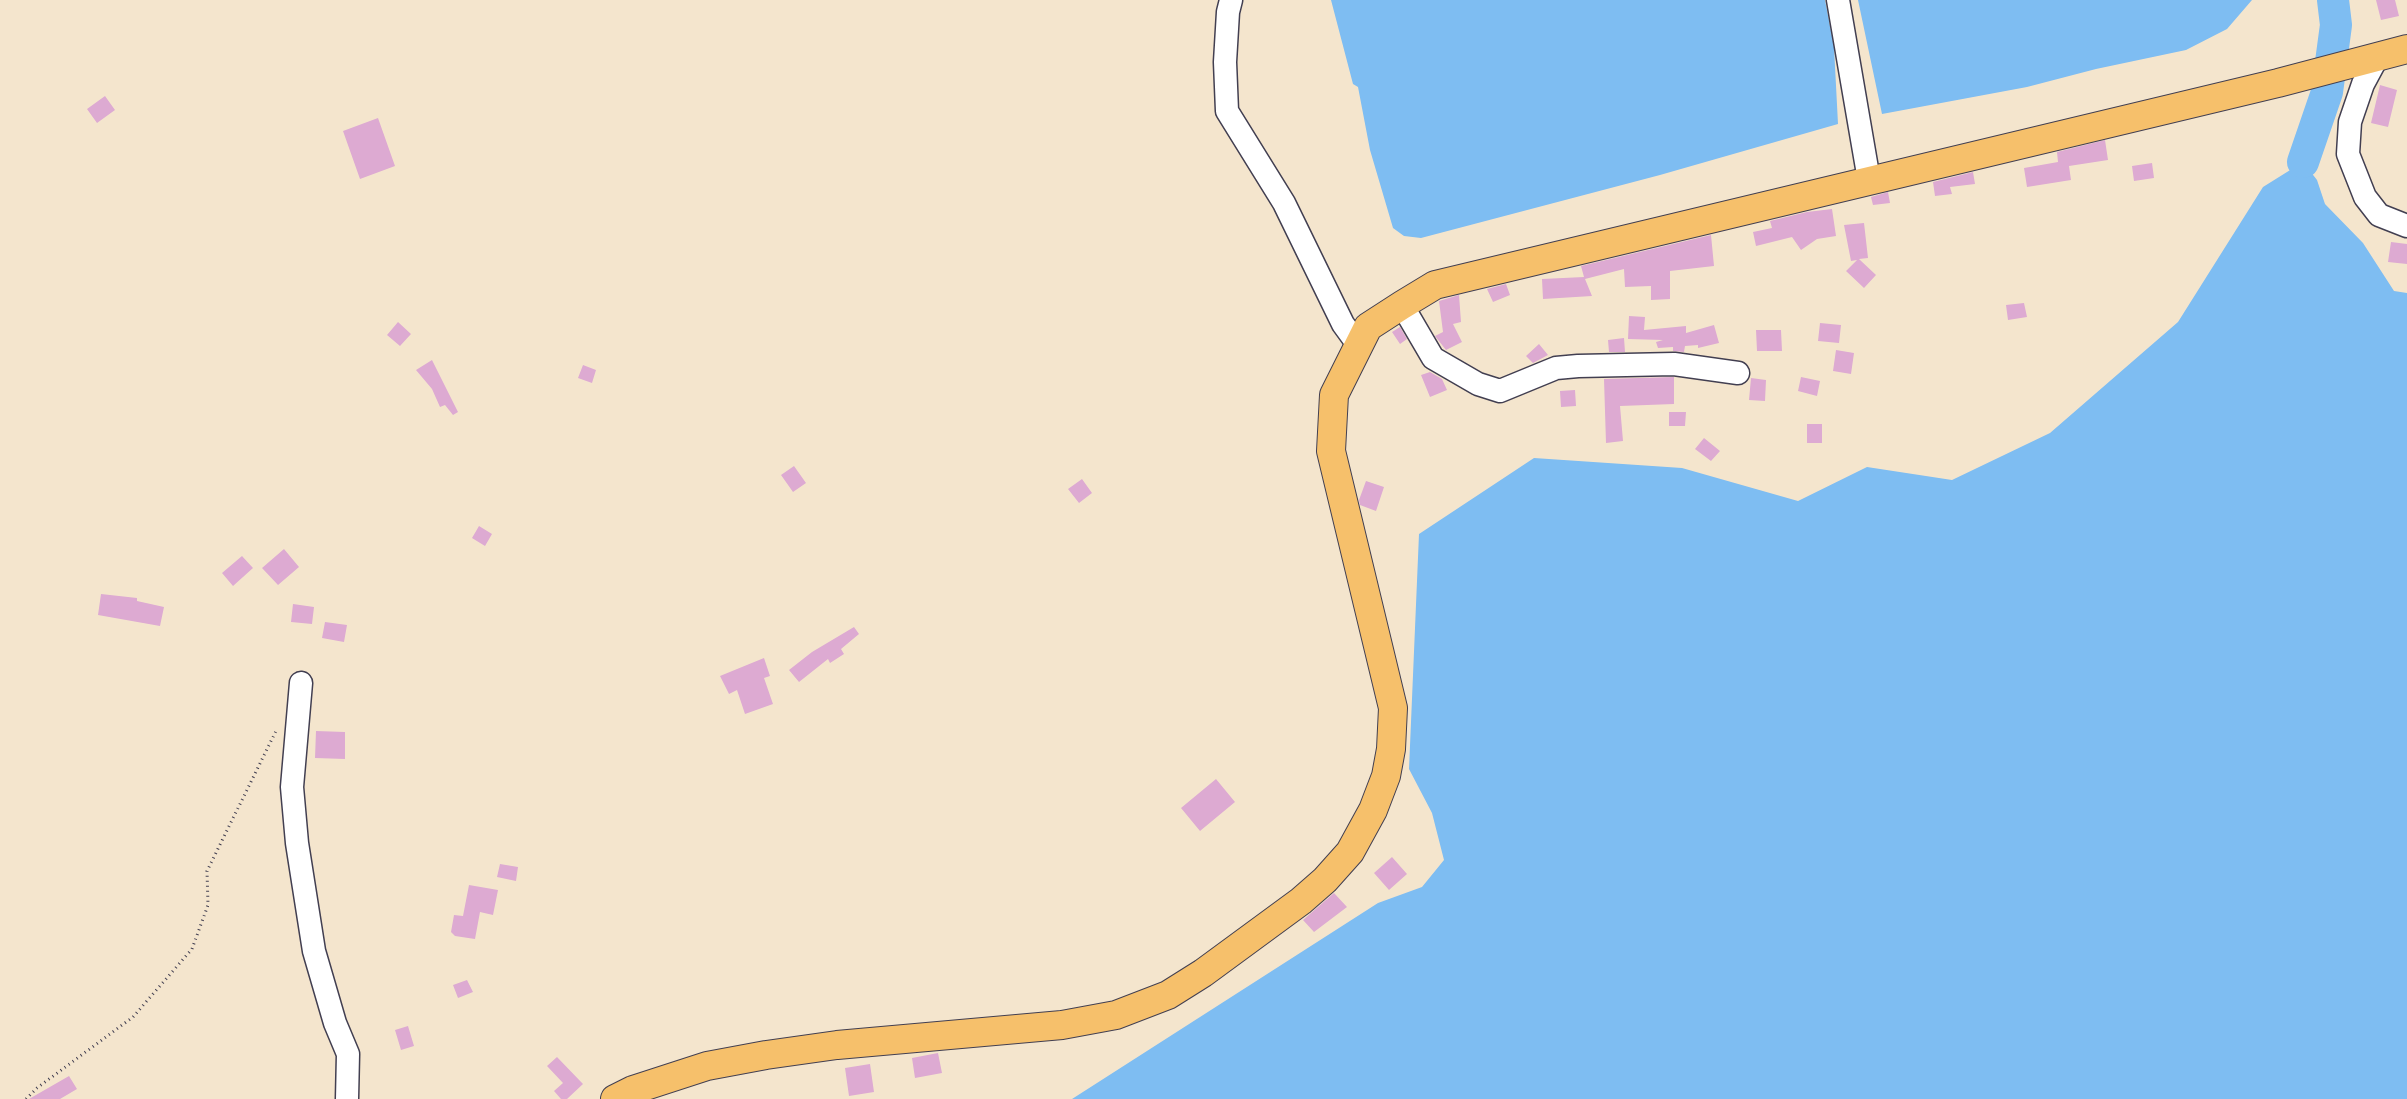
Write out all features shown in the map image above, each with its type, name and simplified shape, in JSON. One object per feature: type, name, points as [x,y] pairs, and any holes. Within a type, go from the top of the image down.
[{"type":"main road","points":[[615,1099],[633,1090],[707,1066],[766,1055],[837,1046],[1062,1025],[1116,1015],[1168,994],[1203,973],[1301,901],[1326,880],[1350,852],[1373,810],[1386,776],[1391,749],[1393,708],[1330,451],[1334,395],[1368,327],[1402,304],[1435,285],[2278,83],[2407,49]]},
{"type":"street","points":[[1231,0],[1228,12],[1226,62],[1227,111],[1284,203],[1343,324],[1359,346]]},
{"type":"street","points":[[1838,0],[1869,180]]},
{"type":"street","points":[[2366,59],[2363,84],[2350,122],[2348,154],[2365,197],[2379,215],[2407,226]]},
{"type":"street","points":[[1402,304],[1432,358],[1478,384],[1500,391],[1556,368],[1578,366],[1674,364],[1738,373]]},
{"type":"street","points":[[301,683],[292,787],[297,843],[314,951],[335,1023],[348,1054],[347,1099]]},
{"type":"path","points":[[26,1099],[37,1088],[133,1017],[192,949],[208,905],[207,871],[279,725]]},
{"type":"water","points":[[1331,0],[1825,0],[1834,47],[1838,124],[1660,175],[1421,238],[1404,236],[1393,228],[1370,150],[1358,87],[1353,84]]},
{"type":"water","points":[[1858,0],[2252,0],[2227,29],[2186,50],[2096,69],[2027,87],[1882,114]]},
{"type":"water","points":[[2303,162],[2317,180],[2325,204],[2363,243],[2394,291],[2407,293],[2407,1099],[1072,1099],[1378,903],[1422,887],[1444,860],[1432,813],[1409,769],[1419,534],[1534,458],[1682,468],[1798,501],[1867,467],[1952,480],[2050,433],[2178,322],[2263,187]]},
{"type":"building","points":[[2376,0],[2395,0],[2399,16],[2381,20]]},
{"type":"building","points":[[2380,85],[2397,90],[2388,127],[2371,123]]},
{"type":"building","points":[[105,96],[115,110],[97,123],[87,109]]},
{"type":"building","points":[[378,118],[395,166],[360,179],[343,131]]},
{"type":"building","points":[[2105,140],[2108,160],[2069,166],[2071,180],[2027,187],[2024,168],[2058,162],[2057,152]]},
{"type":"building","points":[[2152,163],[2154,178],[2134,181],[2132,166]]},
{"type":"building","points":[[1973,172],[1975,184],[1950,187],[1952,194],[1935,196],[1933,182]]},
{"type":"building","points":[[1888,192],[1890,203],[1873,205],[1871,197]]},
{"type":"building","points":[[1832,209],[1836,236],[1817,239],[1801,250],[1792,237],[1756,246],[1753,232],[1772,228],[1770,221],[1807,212]]},
{"type":"building","points":[[1864,223],[1868,258],[1859,259],[1876,275],[1864,288],[1846,271],[1857,260],[1851,261],[1844,225]]},
{"type":"building","points":[[1711,235],[1714,266],[1670,271],[1670,299],[1651,300],[1651,286],[1625,287],[1624,269],[1585,279],[1592,296],[1543,299],[1542,279],[1584,277],[1581,266]]},
{"type":"building","points":[[2391,242],[2407,244],[2407,264],[2388,262]]},
{"type":"building","points":[[1506,284],[1510,295],[1493,302],[1487,289]]},
{"type":"building","points":[[1459,295],[1461,322],[1453,324],[1462,342],[1446,350],[1435,336],[1443,332],[1439,301]]},
{"type":"building","points":[[2024,303],[2027,317],[2008,320],[2006,305]]},
{"type":"building","points":[[1629,316],[1645,317],[1644,330],[1686,326],[1686,333],[1714,325],[1719,343],[1698,348],[1698,345],[1685,346],[1684,352],[1673,351],[1673,347],[1658,348],[1656,342],[1663,340],[1628,339]]},
{"type":"building","points":[[398,322],[411,334],[400,346],[387,335]]},
{"type":"building","points":[[1820,323],[1841,325],[1839,343],[1818,341]]},
{"type":"building","points":[[1400,327],[1407,339],[1400,344],[1392,332]]},
{"type":"building","points":[[1756,330],[1781,330],[1782,351],[1757,351]]},
{"type":"building","points":[[1624,338],[1625,352],[1609,352],[1608,340]]},
{"type":"building","points":[[1539,344],[1548,355],[1533,363],[1526,356]]},
{"type":"building","points":[[1836,350],[1854,353],[1851,374],[1833,371]]},
{"type":"building","points":[[432,360],[458,412],[453,415],[445,405],[440,407],[432,389],[416,370]]},
{"type":"building","points":[[583,365],[596,370],[592,383],[578,378]]},
{"type":"building","points":[[1430,372],[1442,379],[1447,390],[1430,397],[1421,375]]},
{"type":"building","points":[[1674,377],[1674,404],[1620,406],[1623,441],[1606,443],[1604,379]]},
{"type":"building","points":[[1801,377],[1820,381],[1817,396],[1798,391]]},
{"type":"building","points":[[1751,378],[1766,380],[1765,401],[1749,400]]},
{"type":"building","points":[[1575,390],[1576,406],[1561,407],[1560,391]]},
{"type":"building","points":[[1669,412],[1686,412],[1685,426],[1669,426]]},
{"type":"building","points":[[1807,424],[1822,424],[1822,443],[1807,443]]},
{"type":"building","points":[[1704,438],[1720,451],[1711,461],[1695,449]]},
{"type":"building","points":[[794,466],[806,483],[793,492],[781,475]]},
{"type":"building","points":[[1082,479],[1092,493],[1079,503],[1068,489]]},
{"type":"building","points":[[1366,481],[1384,487],[1376,511],[1360,505],[1359,500]]},
{"type":"building","points":[[479,526],[492,534],[485,546],[472,538]]},
{"type":"building","points":[[284,549],[299,567],[278,585],[262,568]]},
{"type":"building","points":[[242,556],[253,568],[233,586],[222,573]]},
{"type":"building","points":[[101,594],[137,598],[137,601],[164,607],[160,626],[98,615]]},
{"type":"building","points":[[293,604],[314,607],[312,624],[291,622]]},
{"type":"building","points":[[325,622],[347,625],[344,642],[322,638]]},
{"type":"building","points":[[854,627],[859,634],[841,649],[844,654],[830,663],[828,659],[799,682],[789,670],[812,652]]},
{"type":"building","points":[[764,658],[770,676],[764,678],[773,704],[745,714],[737,690],[729,694],[720,676]]},
{"type":"building","points":[[316,731],[345,732],[345,759],[315,758]]},
{"type":"building","points":[[1216,779],[1235,802],[1200,831],[1181,808]]},
{"type":"building","points":[[1392,857],[1407,874],[1389,890],[1374,873]]},
{"type":"building","points":[[500,864],[518,867],[516,881],[497,877]]},
{"type":"building","points":[[469,885],[498,890],[493,915],[480,912],[475,939],[455,936],[451,932],[454,915],[463,916]]},
{"type":"building","points":[[1334,893],[1347,907],[1314,932],[1303,920]]},
{"type":"building","points":[[467,980],[473,992],[458,998],[453,985]]},
{"type":"building","points":[[408,1026],[414,1046],[401,1050],[395,1030]]},
{"type":"building","points":[[938,1053],[942,1073],[915,1078],[912,1058]]},
{"type":"building","points":[[557,1057],[583,1084],[567,1099],[561,1099],[554,1091],[563,1083],[547,1066]]},
{"type":"building","points":[[870,1064],[874,1092],[849,1096],[845,1068]]},
{"type":"building","points":[[69,1076],[77,1089],[60,1099],[29,1099]]},
{"type":"waterway","points":[[2303,162],[2327,92],[2336,25],[2333,0]]}]
